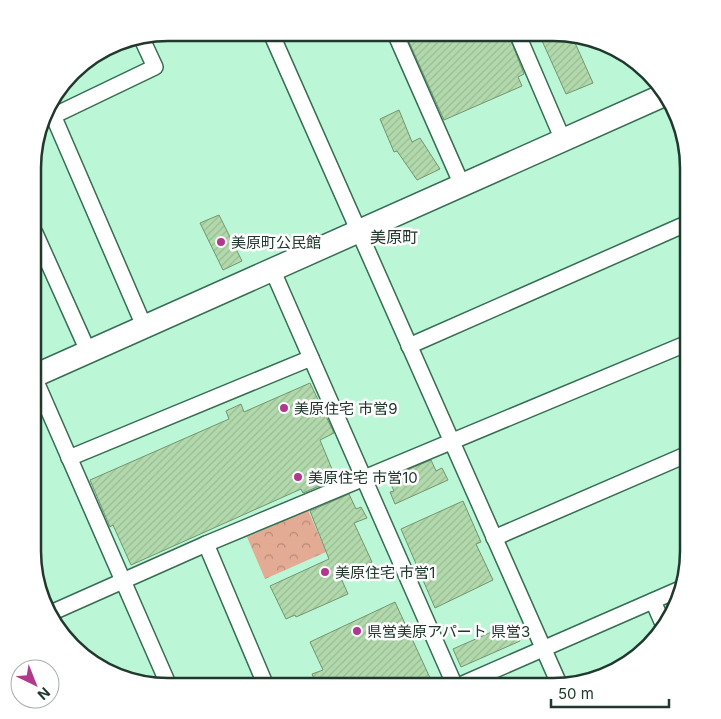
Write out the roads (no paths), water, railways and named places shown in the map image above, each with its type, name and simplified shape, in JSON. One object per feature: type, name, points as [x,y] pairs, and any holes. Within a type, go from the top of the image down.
[{"type":"street","points":[[399,41],[462,185]]},
{"type":"street","points":[[520,41],[563,140]]},
{"type":"street","points":[[275,42],[556,677]]},
{"type":"street","points":[[56,109],[154,67],[144,44]]},
{"type":"street","points":[[42,373],[658,98]]},
{"type":"street","points":[[53,116],[144,326]]},
{"type":"street","points":[[409,346],[679,227]]},
{"type":"street","points":[[41,247],[88,351]]},
{"type":"street","points":[[272,270],[452,677]]},
{"type":"street","points":[[56,611],[206,544],[679,347]]},
{"type":"street","points":[[69,458],[311,358]]},
{"type":"street","points":[[42,394],[165,677]]},
{"type":"street","points":[[494,538],[679,458]]},
{"type":"street","points":[[206,544],[262,677]]},
{"type":"street","points":[[477,677],[672,592]]},
{"type":"street","points":[[653,601],[660,618]]},
{"type":"place","name":"美原町公民館","points":[[221,242]]},
{"type":"place","name":"美原住宅 市営9","points":[[284,408]]},
{"type":"place","name":"美原住宅 市営10","points":[[298,477]]},
{"type":"place","name":"美原住宅 市営1","points":[[325,572]]},
{"type":"place","name":"県営美原アパート 県営3","points":[[357,631]]},
{"type":"district","name":"美原町","points":[[394,237]]}]
